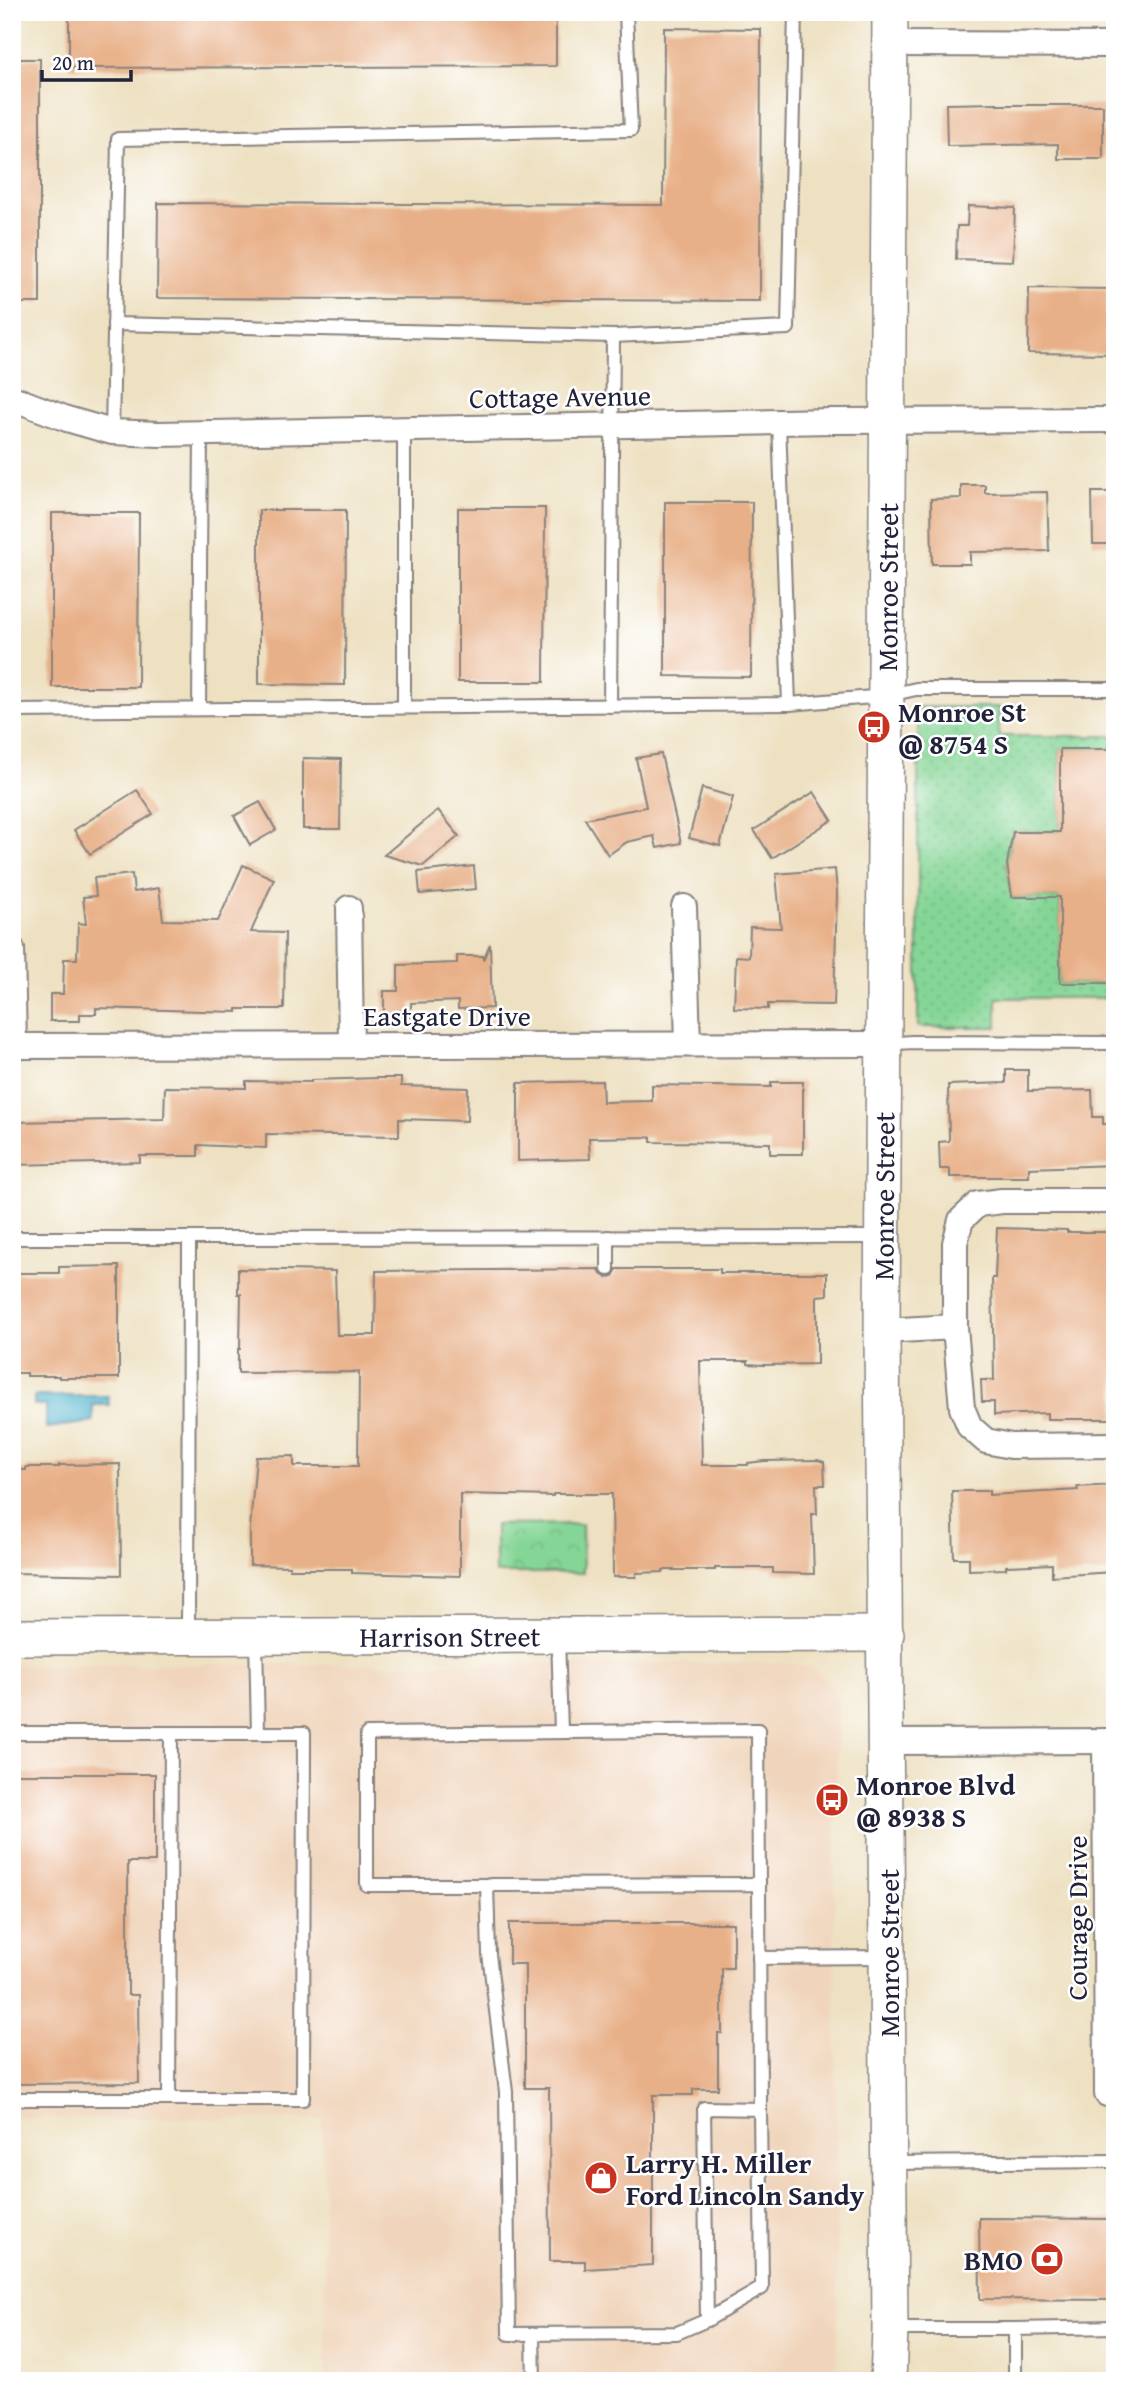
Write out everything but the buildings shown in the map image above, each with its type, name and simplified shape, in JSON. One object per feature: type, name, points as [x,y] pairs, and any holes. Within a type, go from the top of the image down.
[{"type":"street","points":[[891,28],[1115,45]]},
{"type":"street","name":"Monroe Street","points":[[888,2381],[887,1742],[882,1331],[891,28]]},
{"type":"street","name":"Cottage Avenue","points":[[12,398],[66,419],[112,432],[1115,420]]},
{"type":"street","points":[[684,907],[688,1044]]},
{"type":"street","points":[[349,908],[351,1045]]},
{"type":"street","points":[[12,949],[13,1046]]},
{"type":"street","name":"Eastgate Drive","points":[[13,1046],[883,1044]]},
{"type":"street","points":[[1115,1201],[1002,1201],[978,1204],[961,1220],[955,1242],[956,1326],[962,1408],[970,1427],[986,1441],[1011,1446],[1115,1446]]},
{"type":"street","points":[[882,1331],[956,1326]]},
{"type":"street","name":"Harrison Street","points":[[12,1637],[886,1634]]},
{"type":"street","points":[[887,1742],[1110,1741]]},
{"type":"street","name":"Courage Drive","points":[[1107,2094],[1110,1741]]},
{"type":"lane","points":[[112,432],[118,139],[631,130],[626,12]]},
{"type":"lane","points":[[114,324],[613,336],[789,328],[794,12]]},
{"type":"lane","points":[[610,706],[613,336]]},
{"type":"lane","points":[[779,422],[789,705]]},
{"type":"lane","points":[[404,429],[404,707]]},
{"type":"lane","points":[[199,709],[201,433]]},
{"type":"lane","points":[[12,711],[789,705],[885,696],[916,689],[1115,689]]},
{"type":"lane","points":[[883,1044],[1115,1043]]},
{"type":"lane","points":[[608,1237],[608,1269]]},
{"type":"lane","points":[[12,1238],[884,1237]]},
{"type":"lane","points":[[188,1238],[188,1636]]},
{"type":"lane","points":[[256,1637],[258,1732]]},
{"type":"lane","points":[[558,1637],[561,1731]]},
{"type":"lane","points":[[487,1885],[489,1954],[506,2092],[509,2334],[533,2334],[677,2333],[762,2288],[758,1730],[367,1734],[367,1885],[759,1884]]},
{"type":"lane","points":[[169,2099],[171,1732]]},
{"type":"lane","points":[[12,1733],[304,1733],[303,2099],[12,2099]]},
{"type":"lane","points":[[759,1958],[888,1957]]},
{"type":"lane","points":[[706,2320],[704,2108],[760,2109]]},
{"type":"lane","points":[[889,2163],[1115,2161]]},
{"type":"lane","points":[[890,2329],[1115,2327]]},
{"type":"lane","points":[[1015,2329],[1015,2381]]},
{"type":"lane","points":[[533,2334],[534,2381]]},
{"type":"shaded area","points":[[790,1663],[810,1667],[825,1678],[833,1689],[839,1706],[834,1858],[838,2348],[836,2367],[827,2381],[326,2381],[322,2119],[12,2118],[12,1665]]},
{"type":"green space","points":[[918,707],[999,707],[999,736],[1115,736],[1115,749],[1060,749],[1060,832],[1013,832],[1007,864],[1012,897],[1060,897],[1060,983],[1115,983],[1115,998],[997,998],[997,1027],[918,1027]]},
{"type":"green space","points":[[582,1524],[583,1573],[495,1573],[495,1525]]},
{"type":"water","points":[[34,1396],[108,1396],[109,1405],[93,1405],[93,1422],[46,1428],[46,1405],[34,1405]]},
{"type":"place","name":"Monroe St @ 8754 S","points":[[874,727]]},
{"type":"place","name":"Monroe Blvd @ 8938 S","points":[[832,1800]]},
{"type":"place","name":"Larry H. Miller Ford Lincoln Sandy","points":[[601,2178]]},
{"type":"place","name":"BMO","points":[[1047,2259]]}]
